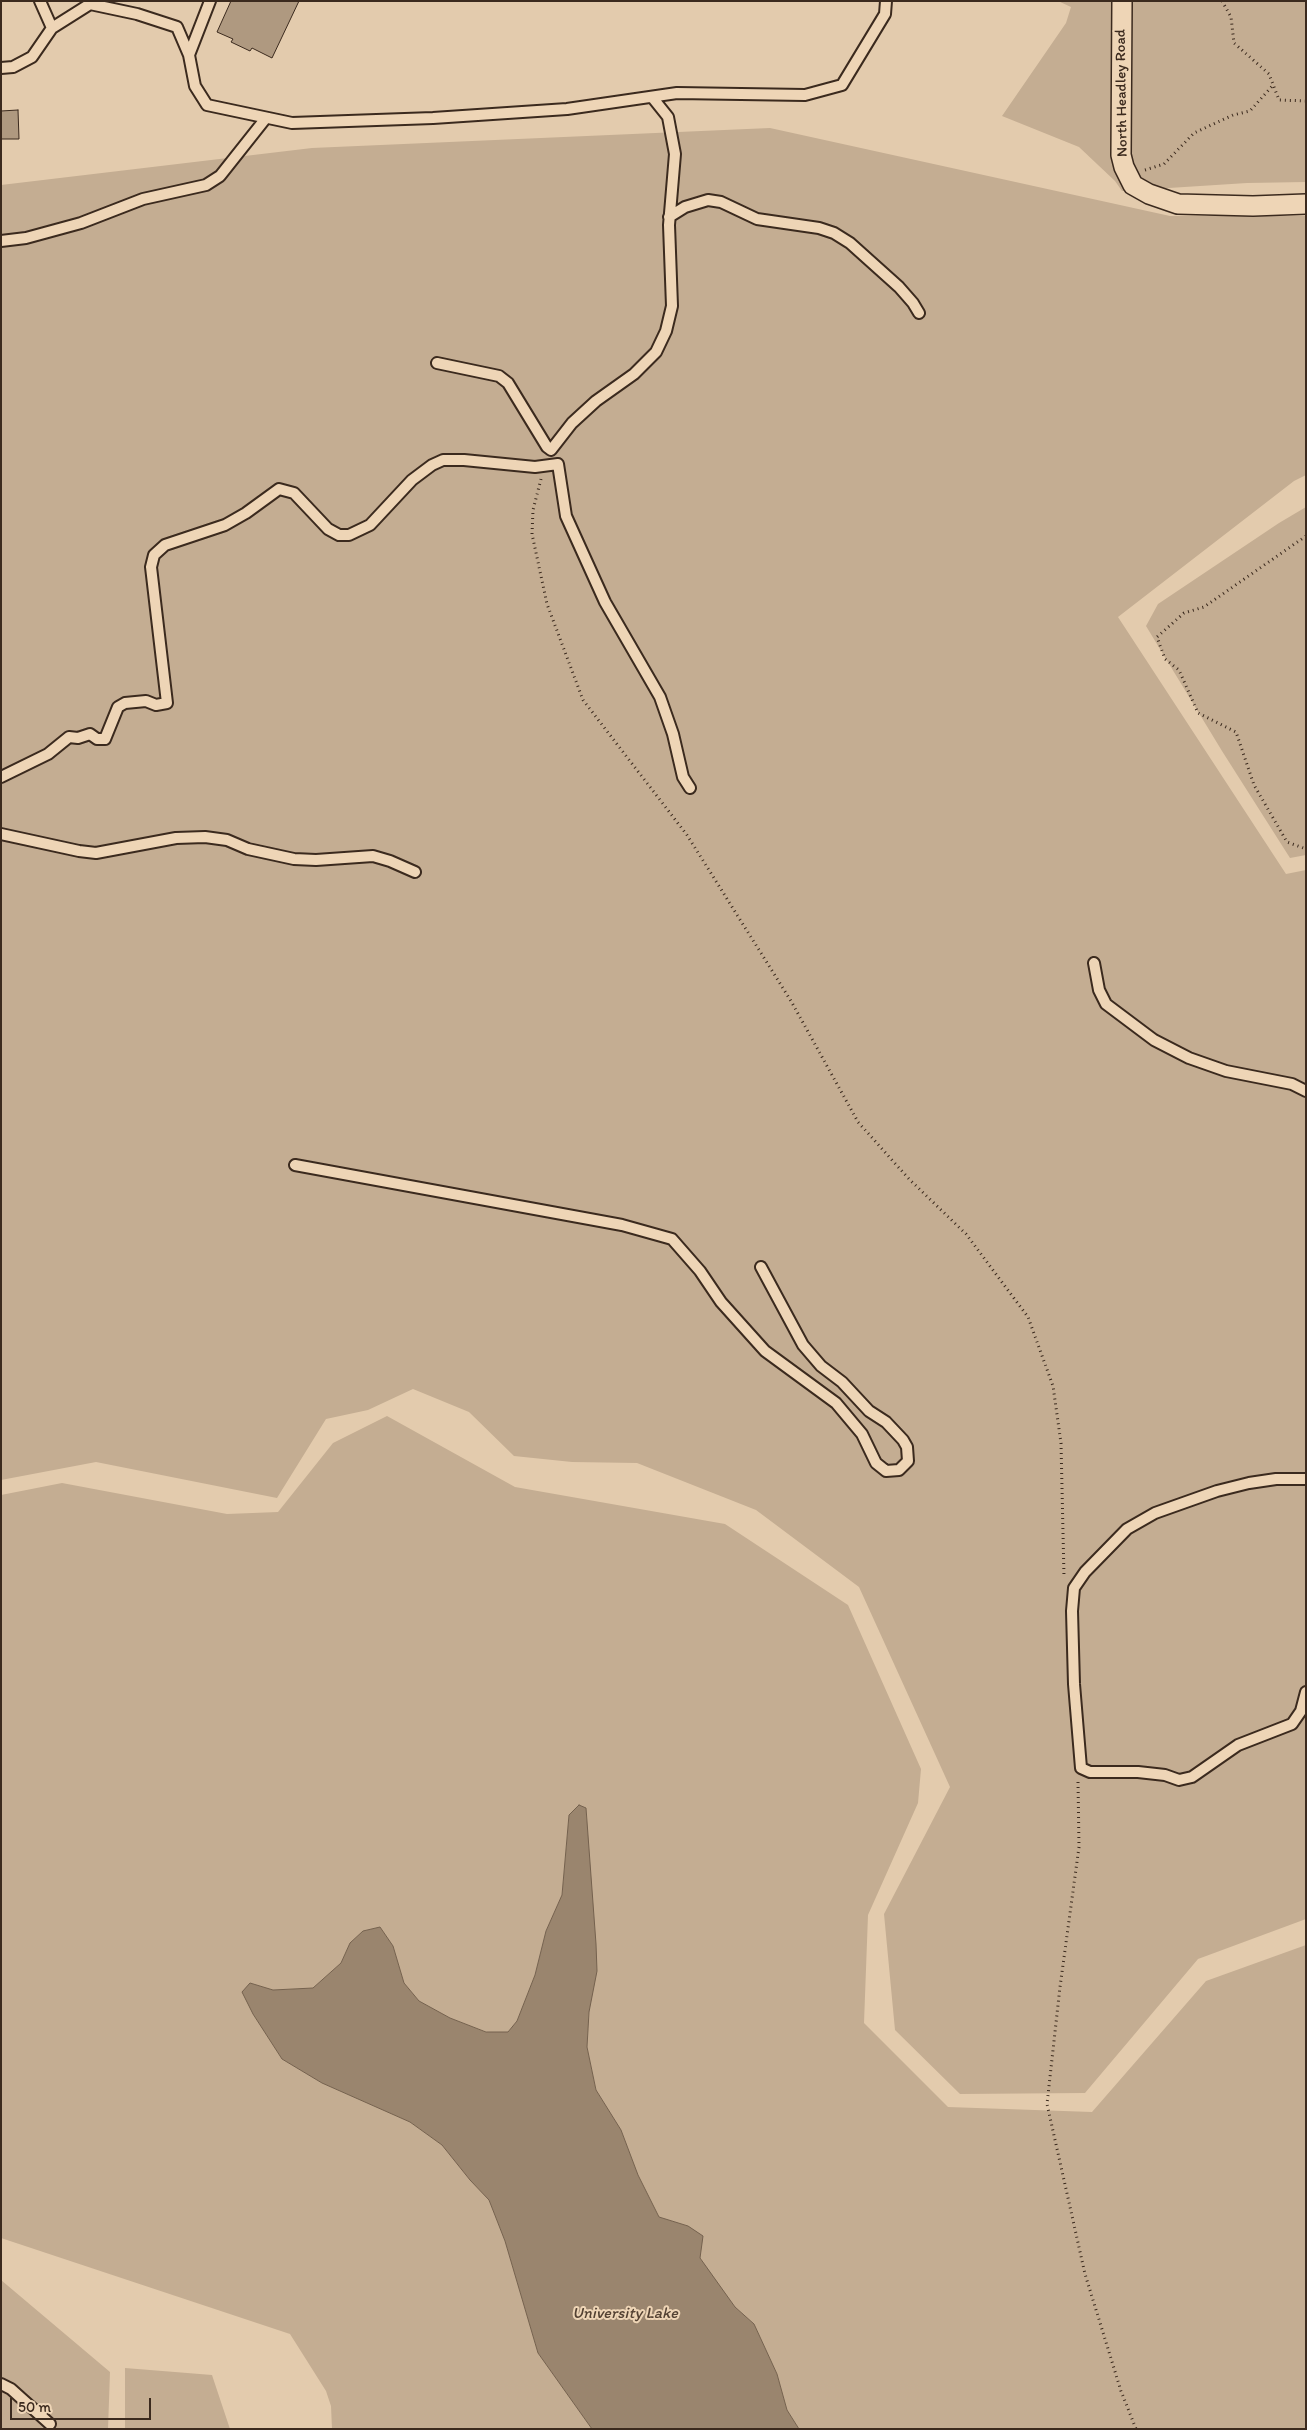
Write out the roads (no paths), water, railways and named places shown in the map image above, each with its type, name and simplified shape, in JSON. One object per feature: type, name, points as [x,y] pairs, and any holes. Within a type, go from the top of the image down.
[{"type":"street","name":"North Headley Road","points":[[1122,1],[1121,156],[1133,185],[1178,204],[1253,206],[1306,204]]},
{"type":"lane","points":[[40,1],[52,28]]},
{"type":"lane","points":[[190,55],[210,1]]},
{"type":"lane","points":[[1,68],[13,67],[32,57],[52,28],[90,2],[177,26],[190,55],[195,86],[207,105],[292,123],[434,118],[567,109],[677,93],[804,95],[842,85],[885,14],[886,1]]},
{"type":"lane","points":[[437,363],[499,376],[508,383],[547,447],[551,450],[578,417],[596,401],[634,374],[656,352],[666,331],[672,306],[669,217],[675,154],[668,117],[652,97]]},
{"type":"lane","points":[[1,241],[26,238],[63,228],[143,199],[206,185],[220,176],[266,118]]},
{"type":"lane","points":[[669,217],[685,207],[708,200],[721,202],[757,218],[819,228],[834,233],[850,243],[900,287],[914,303],[919,313]]},
{"type":"lane","points":[[1,777],[48,754],[70,737],[78,738],[90,734],[97,739],[105,739],[118,707],[125,703],[146,701],[156,705],[167,703],[151,567],[154,555],[165,545],[225,525],[246,513],[279,489],[294,493],[328,529],[339,535],[349,535],[370,525],[412,480],[432,465],[443,460],[464,460],[535,466],[558,464],[566,516],[605,602],[660,697],[673,734],[683,777],[690,788]]},
{"type":"lane","points":[[1,834],[79,852],[96,852],[176,838],[205,836],[227,840],[248,849],[294,858],[326,860],[373,856],[415,872]]},
{"type":"lane","points":[[1094,963],[1099,990],[1106,1004],[1154,1040],[1189,1058],[1226,1071],[1292,1084],[1306,1091]]},
{"type":"lane","points":[[295,1165],[622,1225],[672,1239],[700,1271],[721,1302],[765,1351],[836,1403],[852,1419],[862,1434],[876,1464],[886,1471],[899,1470],[908,1461],[907,1447],[903,1440],[886,1422],[869,1411],[842,1382],[821,1366],[803,1345],[761,1267]]},
{"type":"lane","points":[[1306,1480],[1276,1479],[1249,1483],[1217,1491],[1155,1513],[1127,1529],[1085,1572],[1074,1588],[1072,1611],[1074,1684],[1081,1768],[1090,1772],[1138,1772],[1165,1775],[1179,1780],[1192,1777],[1238,1745],[1292,1724],[1301,1711],[1306,1692]]},
{"type":"lane","points":[[1,2384],[11,2389],[50,2424]]},
{"type":"water","name":"University Lake","points":[[579,1805],[586,1808],[596,1944],[597,1971],[589,2012],[587,2047],[596,2090],[621,2130],[638,2175],[659,2217],[688,2226],[703,2236],[700,2258],[735,2307],[754,2324],[777,2374],[787,2410],[799,2429],[592,2429],[538,2353],[505,2241],[489,2200],[442,2145],[410,2122],[322,2083],[282,2059],[253,2014],[242,1992],[250,1983],[273,1990],[313,1988],[341,1963],[350,1943],[363,1931],[380,1927],[393,1946],[404,1983],[419,2001],[450,2018],[486,2032],[508,2032],[517,2021],[535,1975],[546,1931],[562,1895],[569,1815]]}]
